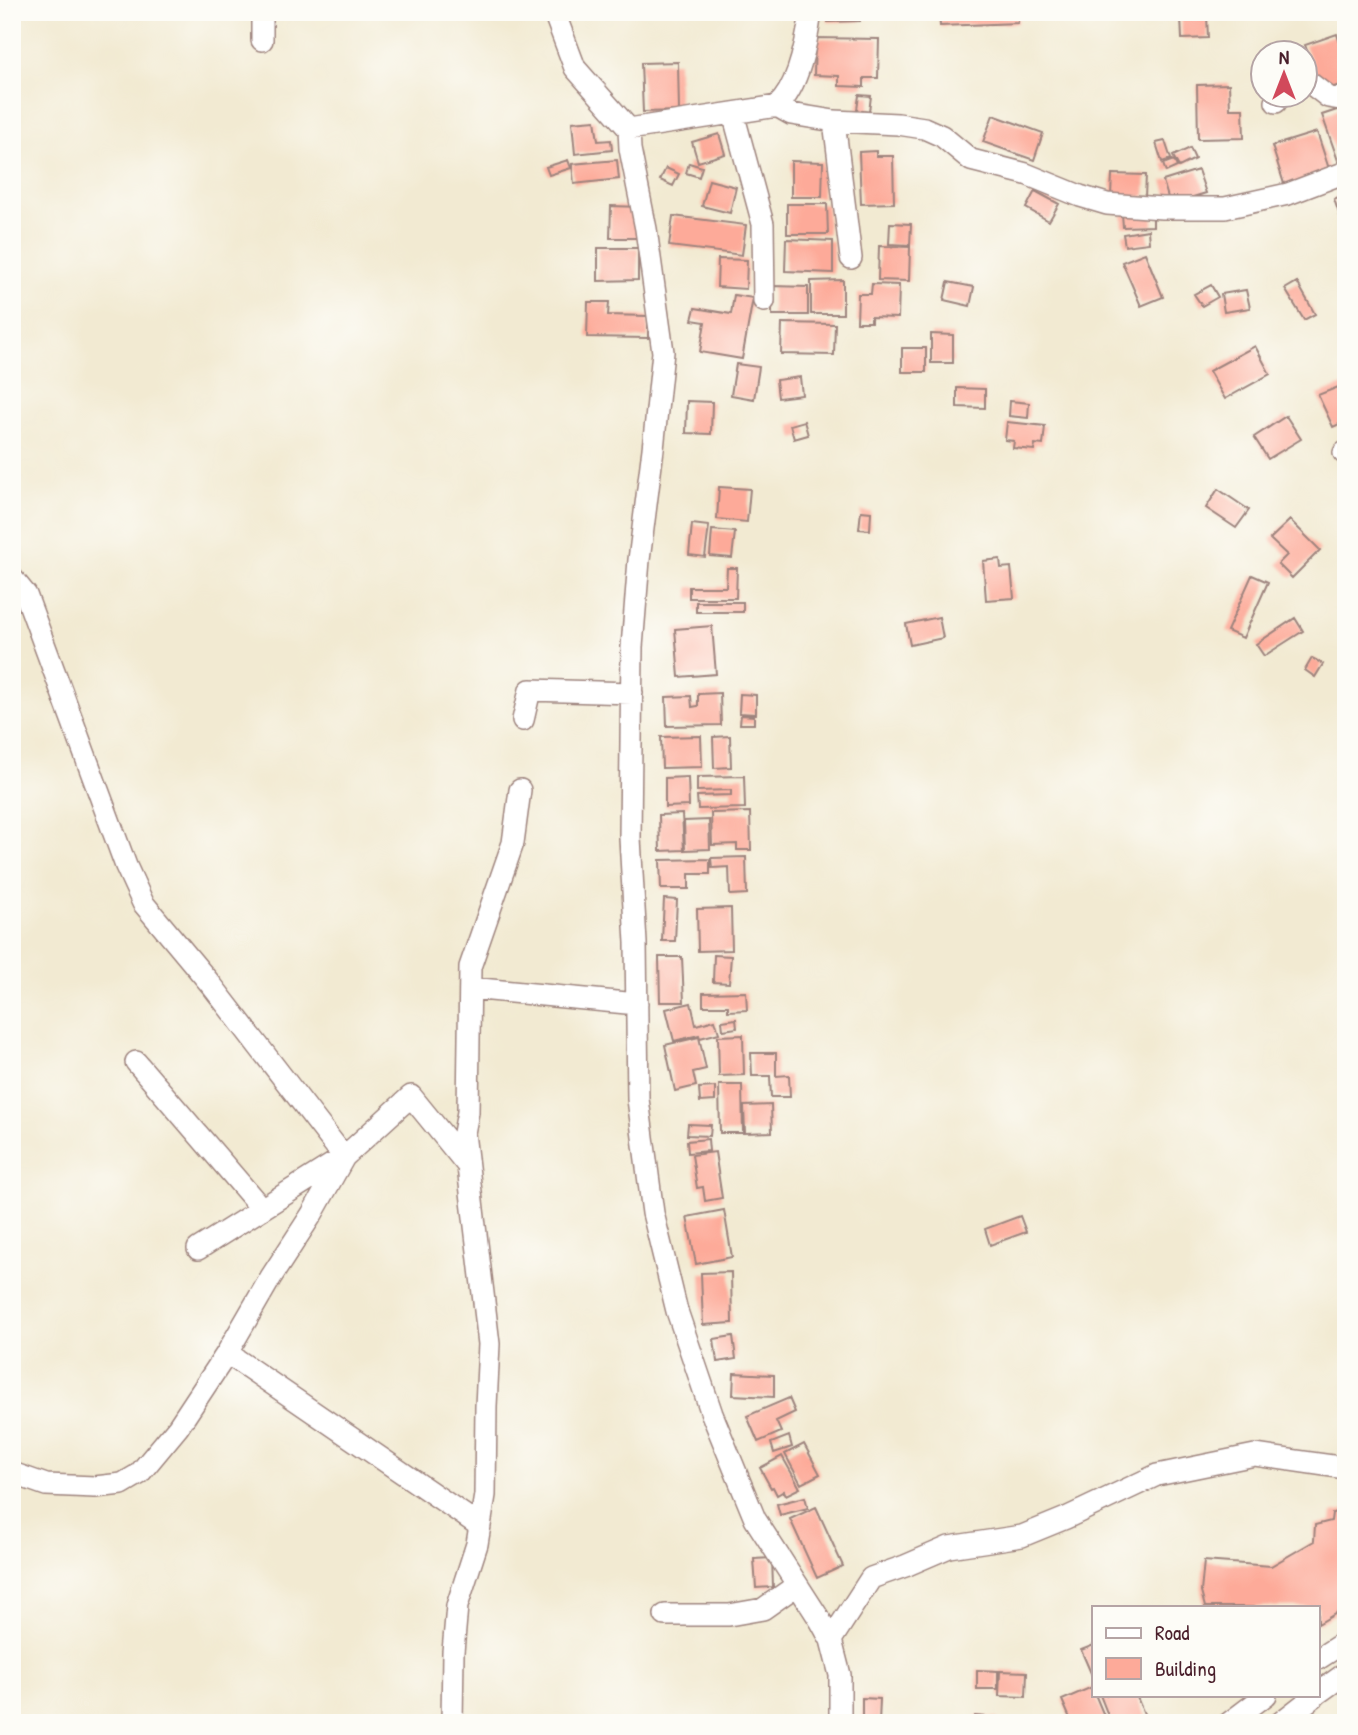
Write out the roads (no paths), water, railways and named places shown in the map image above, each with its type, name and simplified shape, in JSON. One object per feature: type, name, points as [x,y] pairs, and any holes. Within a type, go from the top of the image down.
[{"type":"street","points":[[262,12],[262,40]]},
{"type":"street","points":[[554,12],[575,68],[629,129],[663,352],[639,560],[632,647],[630,838],[636,943],[638,1099],[653,1213],[677,1311],[712,1414],[755,1519],[831,1640],[840,1675],[840,1723]]},
{"type":"street","points":[[629,129],[778,106],[785,99],[795,77],[808,35],[811,12]]},
{"type":"street","points":[[1320,91],[1328,97],[1346,100]]},
{"type":"street","points":[[778,106],[791,114],[834,121],[924,128],[942,136],[971,160],[1026,174],[1107,204],[1162,208],[1225,208],[1288,194],[1346,173]]},
{"type":"street","points":[[733,113],[763,223],[764,302]]},
{"type":"street","points":[[834,121],[851,258]]},
{"type":"street","points":[[12,578],[26,595],[142,904],[213,987],[344,1157]]},
{"type":"street","points":[[523,720],[530,690],[632,693]]},
{"type":"street","points":[[452,1723],[457,1606],[477,1544],[485,1495],[489,1344],[464,1133],[468,1112],[470,967],[513,844],[520,790]]},
{"type":"street","points":[[470,988],[636,1004]]},
{"type":"street","points":[[136,1062],[262,1209]]},
{"type":"street","points":[[198,1250],[344,1157],[411,1096],[468,1166]]},
{"type":"street","points":[[12,1473],[46,1485],[95,1487],[122,1484],[139,1474],[178,1427],[227,1353],[344,1157]]},
{"type":"street","points":[[227,1353],[480,1526]]},
{"type":"street","points":[[831,1640],[871,1578],[949,1547],[1022,1536],[1157,1475],[1255,1455],[1346,1466]]},
{"type":"street","points":[[665,1615],[729,1615],[763,1609],[797,1585]]},
{"type":"street","points":[[1320,1658],[1346,1641]]},
{"type":"street","points":[[1320,1692],[1346,1673]]},
{"type":"street","points":[[1233,1722],[1265,1696]]},
{"type":"street","points":[[1280,1723],[1314,1696]]}]
